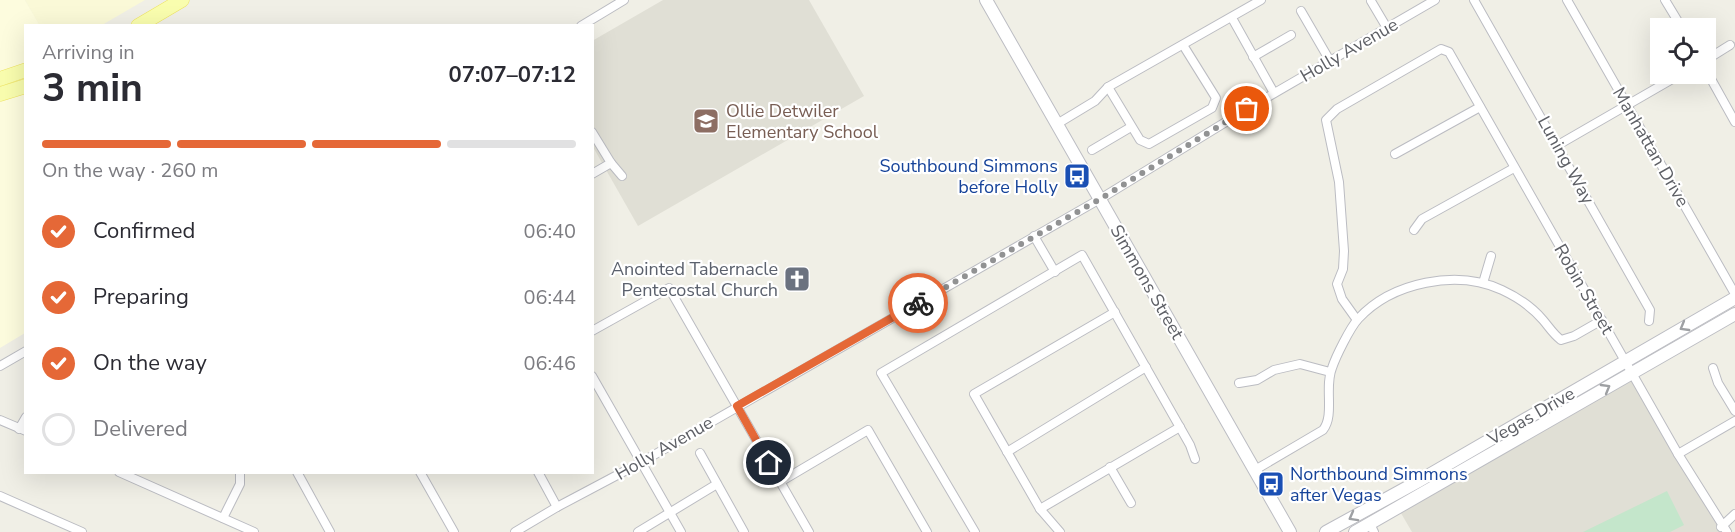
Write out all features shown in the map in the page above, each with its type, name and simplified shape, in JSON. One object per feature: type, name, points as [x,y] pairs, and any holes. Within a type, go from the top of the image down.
[{"type":"main road","points":[[141,24],[182,0]]},
{"type":"main road","name":"Simmons Street","points":[[986,0],[1290,532]]},
{"type":"main road","points":[[0,78],[24,71]]},
{"type":"main road","points":[[0,94],[24,87]]},
{"type":"main road","name":"Vegas Drive","points":[[1326,532],[1735,296]]},
{"type":"main road","name":"Vegas Drive","points":[[1355,532],[1372,528],[1488,457],[1735,314]]},
{"type":"main road","points":[[1480,445],[1488,457]]},
{"type":"street","points":[[583,24],[624,0]]},
{"type":"street","points":[[1057,124],[1095,102],[1108,87],[1261,0]]},
{"type":"street","name":"Holly Avenue","points":[[515,532],[1100,199],[1274,93],[1435,0]]},
{"type":"street","name":"Luning Way","points":[[1474,0],[1650,310],[1649,321]]},
{"type":"street","name":"Manhattan Drive","points":[[1567,0],[1735,296]]},
{"type":"street","points":[[1665,0],[1676,18]]},
{"type":"street","points":[[1371,1],[1387,28]]},
{"type":"street","points":[[1301,11],[1330,60]]},
{"type":"street","points":[[1232,18],[1274,93]]},
{"type":"street","points":[[1253,57],[1291,35]]},
{"type":"street","points":[[1108,87],[1140,140],[1149,144],[1212,108],[1215,102],[1216,98],[1183,45]]},
{"type":"street","points":[[1716,54],[1730,45]]},
{"type":"street","name":"Robin Street","points":[[1357,320],[1342,299],[1337,284],[1343,269],[1344,251],[1339,182],[1326,120],[1337,109],[1441,49],[1449,52],[1678,454],[1724,529]]},
{"type":"street","points":[[1558,145],[1664,84]]},
{"type":"street","points":[[1714,84],[1735,122]]},
{"type":"street","points":[[1395,154],[1480,107]]},
{"type":"street","points":[[1092,150],[1131,126]]},
{"type":"street","points":[[594,135],[622,176]]},
{"type":"street","points":[[594,173],[611,163]]},
{"type":"street","points":[[1414,230],[1422,219],[1515,168]]},
{"type":"street","points":[[1034,236],[1054,272]]},
{"type":"street","points":[[975,532],[881,373],[1082,255],[1190,445],[1195,459]]},
{"type":"street","points":[[1483,283],[1491,256]]},
{"type":"street","points":[[1255,470],[1323,430],[1329,419],[1327,392],[1330,372],[1357,320],[1379,303],[1407,288],[1430,282],[1460,280],[1483,283],[1523,302],[1561,340],[1574,336],[1602,320]]},
{"type":"street","points":[[594,331],[669,288],[809,532]]},
{"type":"street","points":[[1060,532],[1040,509],[974,394],[1114,312]]},
{"type":"street","points":[[0,366],[24,352]]},
{"type":"street","points":[[1239,383],[1257,380],[1287,366],[1300,364],[1330,372]]},
{"type":"street","points":[[1007,452],[1146,367]]},
{"type":"street","points":[[1713,368],[1718,383],[1735,411]]},
{"type":"street","points":[[594,380],[681,532]]},
{"type":"street","points":[[0,420],[22,430]]},
{"type":"street","points":[[1678,454],[1735,421]]},
{"type":"street","points":[[1040,509],[1180,427]]},
{"type":"street","points":[[780,482],[868,430],[927,532]]},
{"type":"street","points":[[700,453],[744,532]]},
{"type":"street","points":[[1110,467],[1131,503]]},
{"type":"street","points":[[123,474],[254,532]]},
{"type":"street","points":[[224,519],[240,484],[240,474]]},
{"type":"street","points":[[298,474],[330,532]]},
{"type":"street","points":[[421,474],[454,532]]},
{"type":"street","points":[[539,474],[557,507]]},
{"type":"street","points":[[638,532],[717,484]]},
{"type":"street","points":[[0,496],[82,532]]},
{"type":"street","points":[[1724,529],[1735,514]]},
{"type":"shaded area","points":[[0,0],[25,0],[39,24],[24,24],[24,334],[0,348]]},
{"type":"shaded area","name":"Ollie Detwiler Elementary School","points":[[663,0],[809,0],[864,96],[638,226],[594,149],[594,40]]},
{"type":"shaded area","points":[[1632,373],[1727,532],[1412,532],[1398,508]]},
{"type":"shaded area","points":[[1667,491],[1684,525],[1670,532],[1583,532]]},
{"type":"sand","points":[[25,0],[145,0],[104,24],[39,24]]},
{"type":"way so far","points":[[918,303],[1100,199],[1247,109]]},
{"type":"place","name":"Ollie Detwiler Elementary School","points":[[706,121]]},
{"type":"place","name":"Southbound Simmons before Holly","points":[[1077,176]]},
{"type":"place","name":"Anointed Tabernacle Pentecostal Church","points":[[797,279]]},
{"type":"place","name":"Northbound Simmons after Vegas","points":[[1271,484]]},
{"type":"route","points":[[769,463],[737,406],[918,303]]}]
